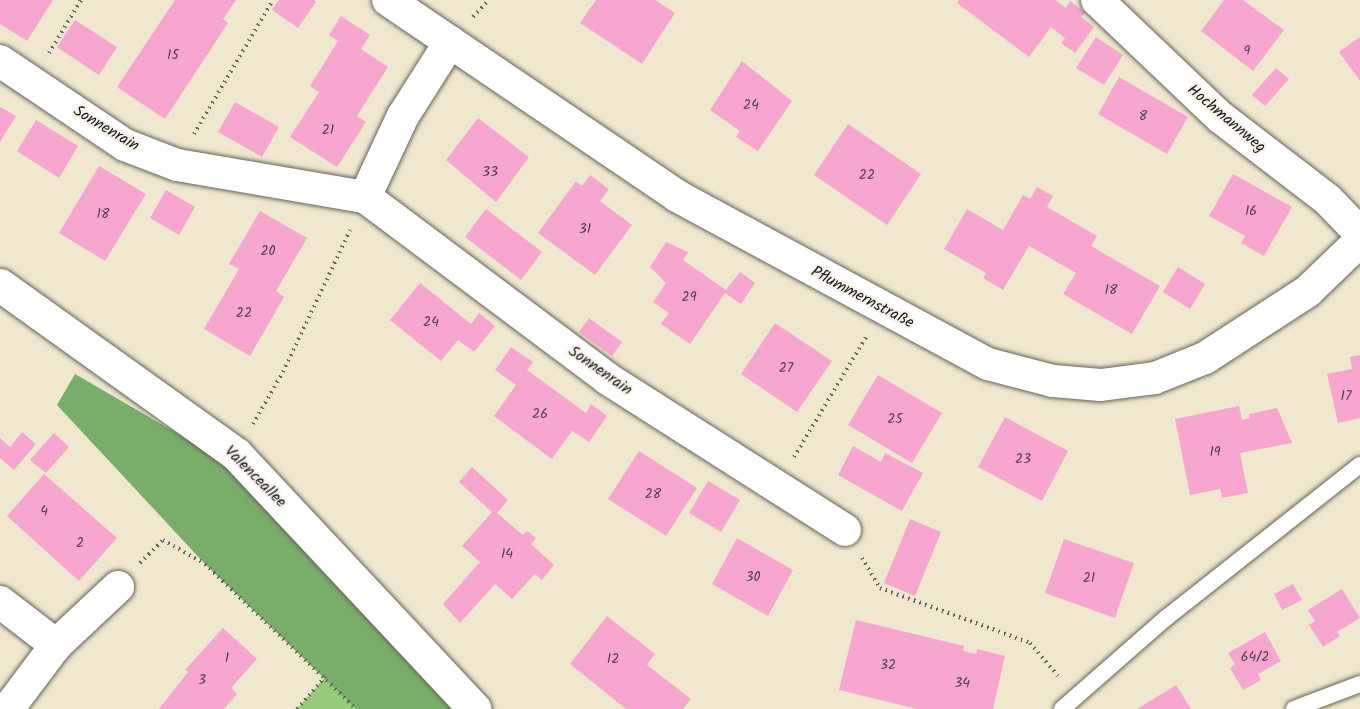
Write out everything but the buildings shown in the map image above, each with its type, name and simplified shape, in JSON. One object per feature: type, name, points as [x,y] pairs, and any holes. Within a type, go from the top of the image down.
[{"type":"street","name":"Pflummernstraße","points":[[388,0],[676,196],[882,310],[988,364],[1053,381],[1101,385],[1155,378],[1205,358],[1254,329],[1308,291],[1360,241]]},
{"type":"street","name":"Hochmannweg","points":[[1097,0],[1220,117],[1328,200],[1360,233]]},
{"type":"street","points":[[365,197],[403,116],[450,42]]},
{"type":"street","name":"Sonnenrain","points":[[0,61],[125,145],[177,165],[365,197],[608,379],[845,530]]},
{"type":"street","name":"Valenceallee","points":[[0,285],[236,454],[475,709]]},
{"type":"street","points":[[8,709],[56,645],[117,587]]},
{"type":"street","points":[[0,602],[56,645]]},
{"type":"lane","points":[[1062,709],[1166,618],[1360,465]]},
{"type":"lane","points":[[1294,709],[1360,684]]},
{"type":"path","points":[[31,82],[81,0]]},
{"type":"path","points":[[177,165],[273,0]]},
{"type":"path","points":[[236,454],[283,372],[365,197]]},
{"type":"path","points":[[776,486],[882,310]]},
{"type":"path","points":[[845,530],[880,588],[1030,643],[1076,697]]},
{"type":"path","points":[[163,540],[205,564],[356,709]]},
{"type":"path","points":[[297,709],[325,677]]},
{"type":"green space","points":[[75,374],[235,467],[453,709],[356,709],[205,564],[57,405]]},
{"type":"green space","points":[[325,677],[356,709],[297,709]]}]
